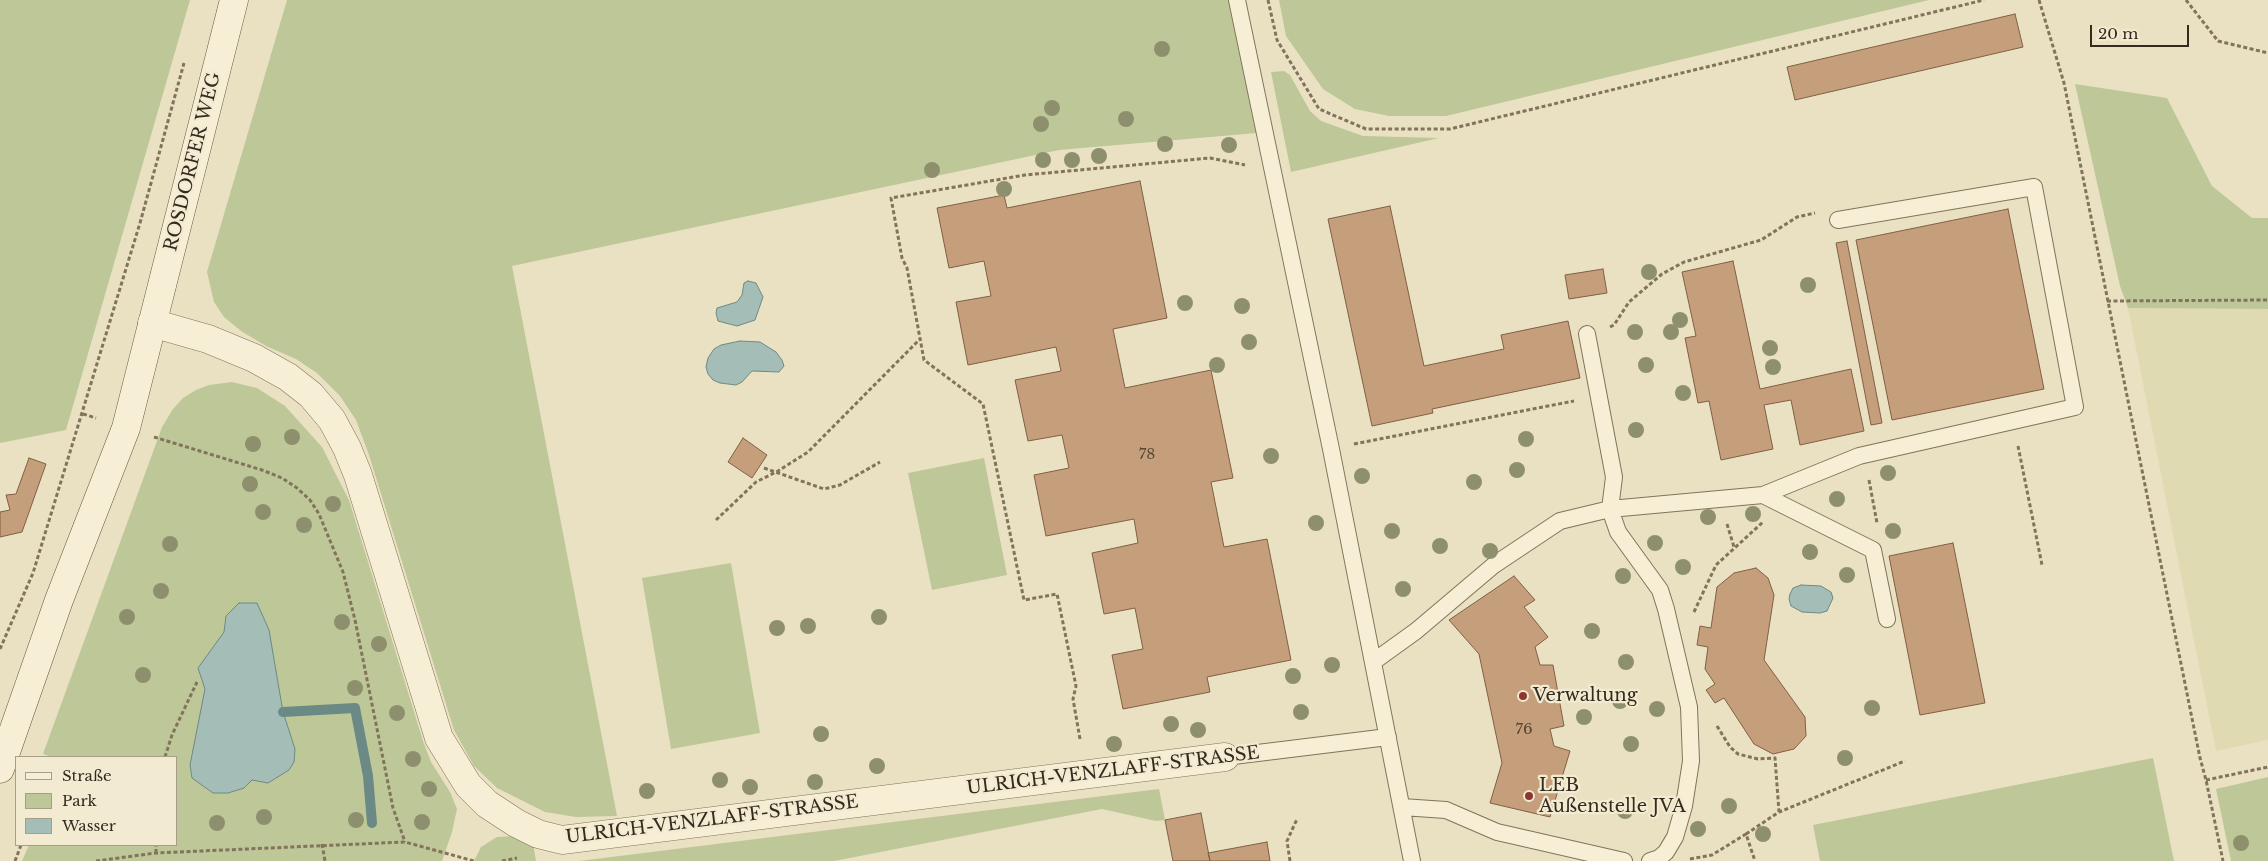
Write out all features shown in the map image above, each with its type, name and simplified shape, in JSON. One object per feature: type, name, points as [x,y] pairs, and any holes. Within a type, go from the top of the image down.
[{"type":"street","name":"ROSDORFER WEG","points":[[0,769],[59,600],[67,559],[118,425],[152,324],[234,0]]},
{"type":"street","name":"ULRICH-VENZLAFF-STRASSE","points":[[152,324],[208,339],[254,358],[288,377],[312,395],[332,420],[347,448],[358,475],[439,738],[468,785],[487,804],[516,823],[538,834],[562,840],[1225,757]]},
{"type":"lane","points":[[1237,0],[1331,449],[1412,861]]},
{"type":"lane","points":[[1373,662],[1416,632],[1494,565],[1560,521],[1610,509],[1763,495],[1864,455],[2075,407],[2034,186],[1838,220]]},
{"type":"lane","points":[[1588,334],[1614,477],[1610,509],[1618,532],[1660,590],[1689,707],[1691,761],[1684,806],[1676,837],[1666,852],[1659,858],[1650,861]]},
{"type":"lane","points":[[1763,495],[1873,550],[1887,619]]},
{"type":"lane","name":"ULRICH-VENZLAFF-STRASSE","points":[[1225,757],[1388,737]]},
{"type":"lane","points":[[1402,807],[1446,810],[1497,832],[1624,861]]},
{"type":"path","points":[[1268,0],[1277,40],[1319,109],[1366,129],[1450,129],[1984,0]]},
{"type":"path","points":[[2039,0],[2064,83],[2200,758],[2223,861]]},
{"type":"path","points":[[2186,0],[2218,42],[2268,53]]},
{"type":"path","points":[[0,649],[33,573],[83,414],[140,222],[186,56]]},
{"type":"path","points":[[1080,739],[1073,699],[1076,686],[1057,594],[1024,600],[983,404],[924,360],[891,198],[1025,175],[1210,158],[1272,171]]},
{"type":"path","points":[[1588,334],[1614,325],[1629,302],[1662,274],[1684,262],[1761,240],[1797,217],[1829,210],[1838,220]]},
{"type":"path","points":[[2108,301],[2268,300]]},
{"type":"path","points":[[716,520],[756,482],[808,452],[920,339]]},
{"type":"path","points":[[1331,449],[1599,396]]},
{"type":"path","points":[[83,414],[262,470],[297,488],[310,500],[327,531],[343,572],[355,620],[393,808],[405,842]]},
{"type":"path","points":[[2013,421],[2042,565]]},
{"type":"path","points":[[1864,455],[1882,546],[1873,550]]},
{"type":"path","points":[[764,468],[778,471],[824,489],[840,485],[880,462]]},
{"type":"path","points":[[1673,637],[1684,634],[1716,565],[1783,505]]},
{"type":"path","points":[[165,756],[172,736],[197,682]]},
{"type":"path","points":[[1716,725],[1730,747],[1738,754],[1758,759],[1775,758],[1779,812]]},
{"type":"path","points":[[1682,861],[1712,855],[1779,812],[1905,761]]},
{"type":"path","points":[[2206,780],[2268,767]]},
{"type":"path","points":[[1290,861],[1287,841],[1298,819]]},
{"type":"path","points":[[1746,834],[1755,861]]},
{"type":"path","points":[[96,861],[156,853],[322,844],[405,842],[474,861]]},
{"type":"path","points":[[322,844],[324,861]]},
{"type":"path","points":[[15,861],[22,846]]},
{"type":"path","points":[[156,846],[156,853]]},
{"type":"shaded area","points":[[2128,308],[2268,309],[2268,740],[2216,751]]},
{"type":"green space","points":[[0,0],[190,0],[66,430],[0,443]]},
{"type":"green space","points":[[287,0],[1229,0],[1257,133],[1059,150],[512,266],[617,816],[576,817],[545,812],[497,788],[474,766],[454,730],[369,455],[356,420],[340,396],[317,373],[296,359],[266,346],[241,331],[224,317],[214,302],[207,272]]},
{"type":"green space","points":[[1279,0],[1929,0],[1446,116],[1389,116],[1355,109],[1323,89],[1286,36]]},
{"type":"green space","points":[[1284,71],[1290,75],[1310,111],[1321,121],[1363,136],[1439,138],[1291,172],[1271,72]]},
{"type":"green space","points":[[2075,84],[2167,98],[2212,186],[2252,218],[2268,218],[2268,309],[2128,308],[2120,286]]},
{"type":"green space","points":[[232,382],[257,388],[285,406],[322,447],[349,500],[423,741],[431,762],[450,792],[457,809],[452,832],[442,861],[22,861],[29,846],[178,846],[178,756],[49,756],[43,754],[162,427],[173,409],[183,398],[209,385]]},
{"type":"green space","points":[[984,458],[1007,575],[932,590],[908,473]]},
{"type":"green space","points":[[731,563],[760,733],[671,749],[642,578]]},
{"type":"green space","points":[[2153,758],[2174,861],[1820,861],[1813,825]]},
{"type":"green space","points":[[2268,777],[2268,861],[2231,861],[2216,789]]},
{"type":"green space","points":[[1159,789],[1165,820],[1156,821],[1102,809],[834,861],[579,861]]},
{"type":"green space","points":[[515,836],[533,844],[536,861],[474,861],[481,847],[497,837]]},
{"type":"water","points":[[748,281],[756,283],[763,297],[755,320],[737,326],[718,321],[717,308],[737,302],[742,295],[744,283]]},
{"type":"water","points":[[740,341],[760,342],[776,352],[784,366],[779,372],[752,371],[742,382],[736,385],[713,380],[708,374],[706,367],[708,358],[714,349],[721,345]]},
{"type":"water","points":[[1801,585],[1821,586],[1831,592],[1833,598],[1827,611],[1820,613],[1802,612],[1791,606],[1790,594],[1793,588]]},
{"type":"water","points":[[239,603],[257,603],[269,630],[283,712],[295,749],[294,762],[289,770],[268,783],[252,780],[244,788],[228,793],[213,793],[192,778],[190,765],[205,689],[198,668],[224,632],[226,616]]},
{"type":"building","points":[[2015,14],[2023,47],[1795,100],[1787,67]]},
{"type":"building","points":[[1140,181],[1167,318],[1113,329],[1125,388],[1211,370],[1233,478],[1211,482],[1224,547],[1267,539],[1291,660],[1207,677],[1210,692],[1123,709],[1112,655],[1143,649],[1135,608],[1104,614],[1092,553],[1138,543],[1134,519],[1046,536],[1034,475],[1069,468],[1062,435],[1028,441],[1015,380],[1061,371],[1056,347],[968,365],[956,302],[991,296],[984,261],[949,268],[937,208],[1004,195],[1007,208]]},
{"type":"building","points":[[1390,206],[1424,366],[1504,349],[1501,335],[1568,321],[1580,378],[1432,409],[1433,413],[1372,426],[1328,219]]},
{"type":"building","points":[[2008,209],[2044,389],[1892,420],[1856,240]]},
{"type":"building","points":[[1847,241],[1882,423],[1871,425],[1836,243]]},
{"type":"building","points":[[1733,261],[1760,389],[1851,369],[1864,431],[1800,445],[1791,400],[1764,405],[1773,449],[1721,460],[1709,401],[1698,403],[1685,338],[1696,336],[1682,272]]},
{"type":"building","points":[[1603,269],[1607,293],[1569,299],[1565,275]]},
{"type":"building","points":[[743,438],[767,455],[752,478],[728,462]]},
{"type":"building","points":[[29,458],[46,464],[22,532],[0,537],[0,512],[10,510],[6,495],[16,494]]},
{"type":"building","points":[[1953,543],[1985,703],[1920,715],[1889,556]]},
{"type":"building","points":[[1756,568],[1768,578],[1774,595],[1764,660],[1805,717],[1806,736],[1794,749],[1773,754],[1754,744],[1724,698],[1715,703],[1706,690],[1715,684],[1705,669],[1708,647],[1697,645],[1700,626],[1711,628],[1717,587],[1734,573]]},
{"type":"building","name":"Verwaltung","points":[[1514,576],[1535,600],[1524,607],[1548,637],[1535,647],[1540,665],[1553,665],[1564,726],[1550,729],[1554,746],[1570,751],[1550,817],[1490,803],[1502,763],[1479,654],[1449,620]]},
{"type":"building","points":[[1201,813],[1210,861],[1173,861],[1165,820]]},
{"type":"building","points":[[1267,842],[1270,861],[1210,861],[1208,853]]},
{"type":"waterway","points":[[283,712],[355,708],[368,776],[372,823]]},
{"type":"place","name":"Verwaltung","points":[[1523,696]]},
{"type":"place","name":"LEB Außenstelle JVA","points":[[1529,796]]}]
